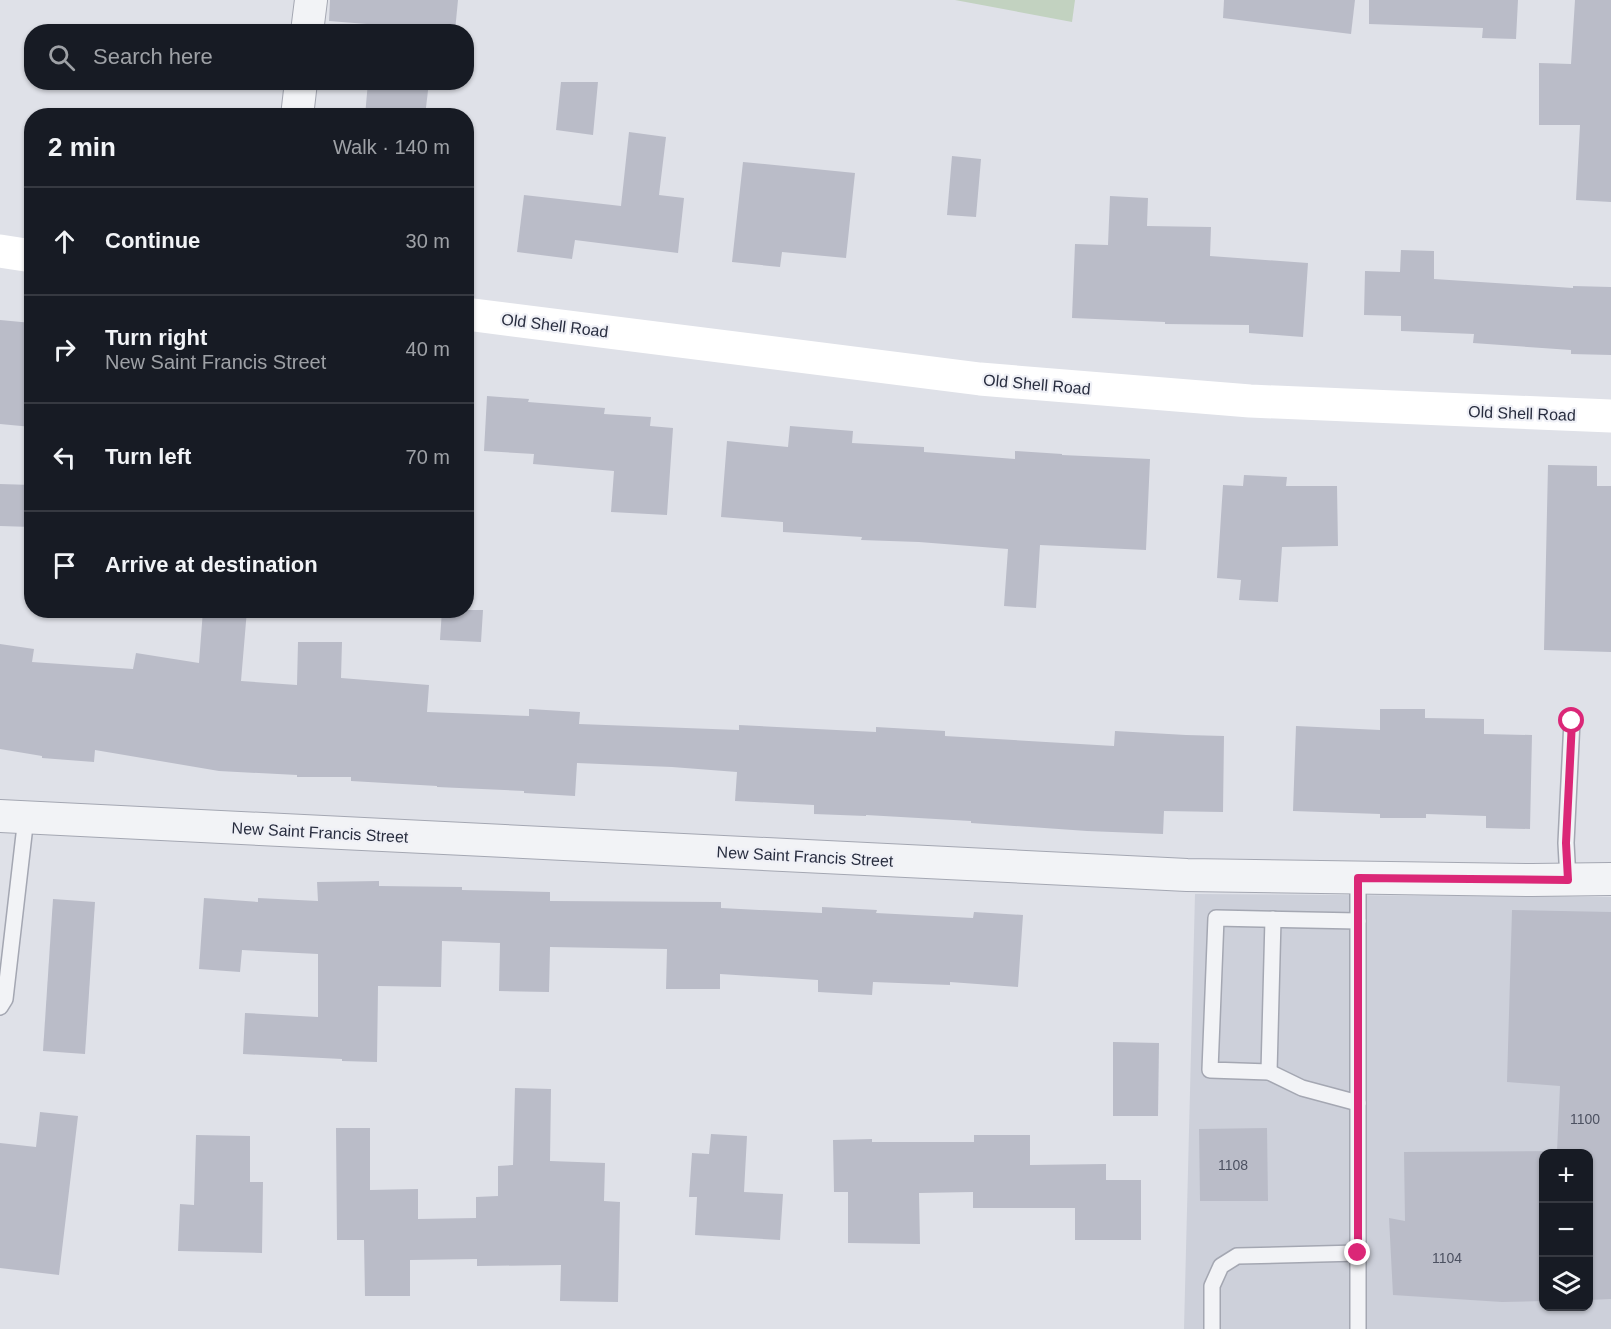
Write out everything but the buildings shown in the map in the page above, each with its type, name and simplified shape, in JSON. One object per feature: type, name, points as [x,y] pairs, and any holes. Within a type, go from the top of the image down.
[{"type":"street","points":[[308,24],[311,0]]},
{"type":"street","points":[[298,108],[300,90]]},
{"type":"street","points":[[0,252],[24,255]]},
{"type":"street","name":"Old Shell Road","points":[[474,315],[980,379],[1250,401],[1611,416]]},
{"type":"street","name":"New Saint Francis Street","points":[[13,817],[1187,875],[1611,879]]},
{"type":"lane","points":[[1568,880],[1566,843],[1572,721]]},
{"type":"lane","points":[[0,1007],[6,999],[13,817]]},
{"type":"lane","points":[[1358,878],[1358,1329]]},
{"type":"lane","points":[[1358,921],[1216,918],[1210,1070],[1269,1072],[1302,1088],[1358,1102]]},
{"type":"lane","points":[[1269,1072],[1273,919]]},
{"type":"lane","points":[[1212,1329],[1212,1286],[1221,1266],[1237,1256],[1358,1253]]},
{"type":"shaded area","points":[[1195,894],[1611,897],[1611,1329],[1184,1329]]},
{"type":"green space","points":[[955,0],[1075,0],[1072,22]]},
{"type":"route","points":[[1358,1253],[1358,878],[1568,880],[1566,843],[1572,721]]}]
